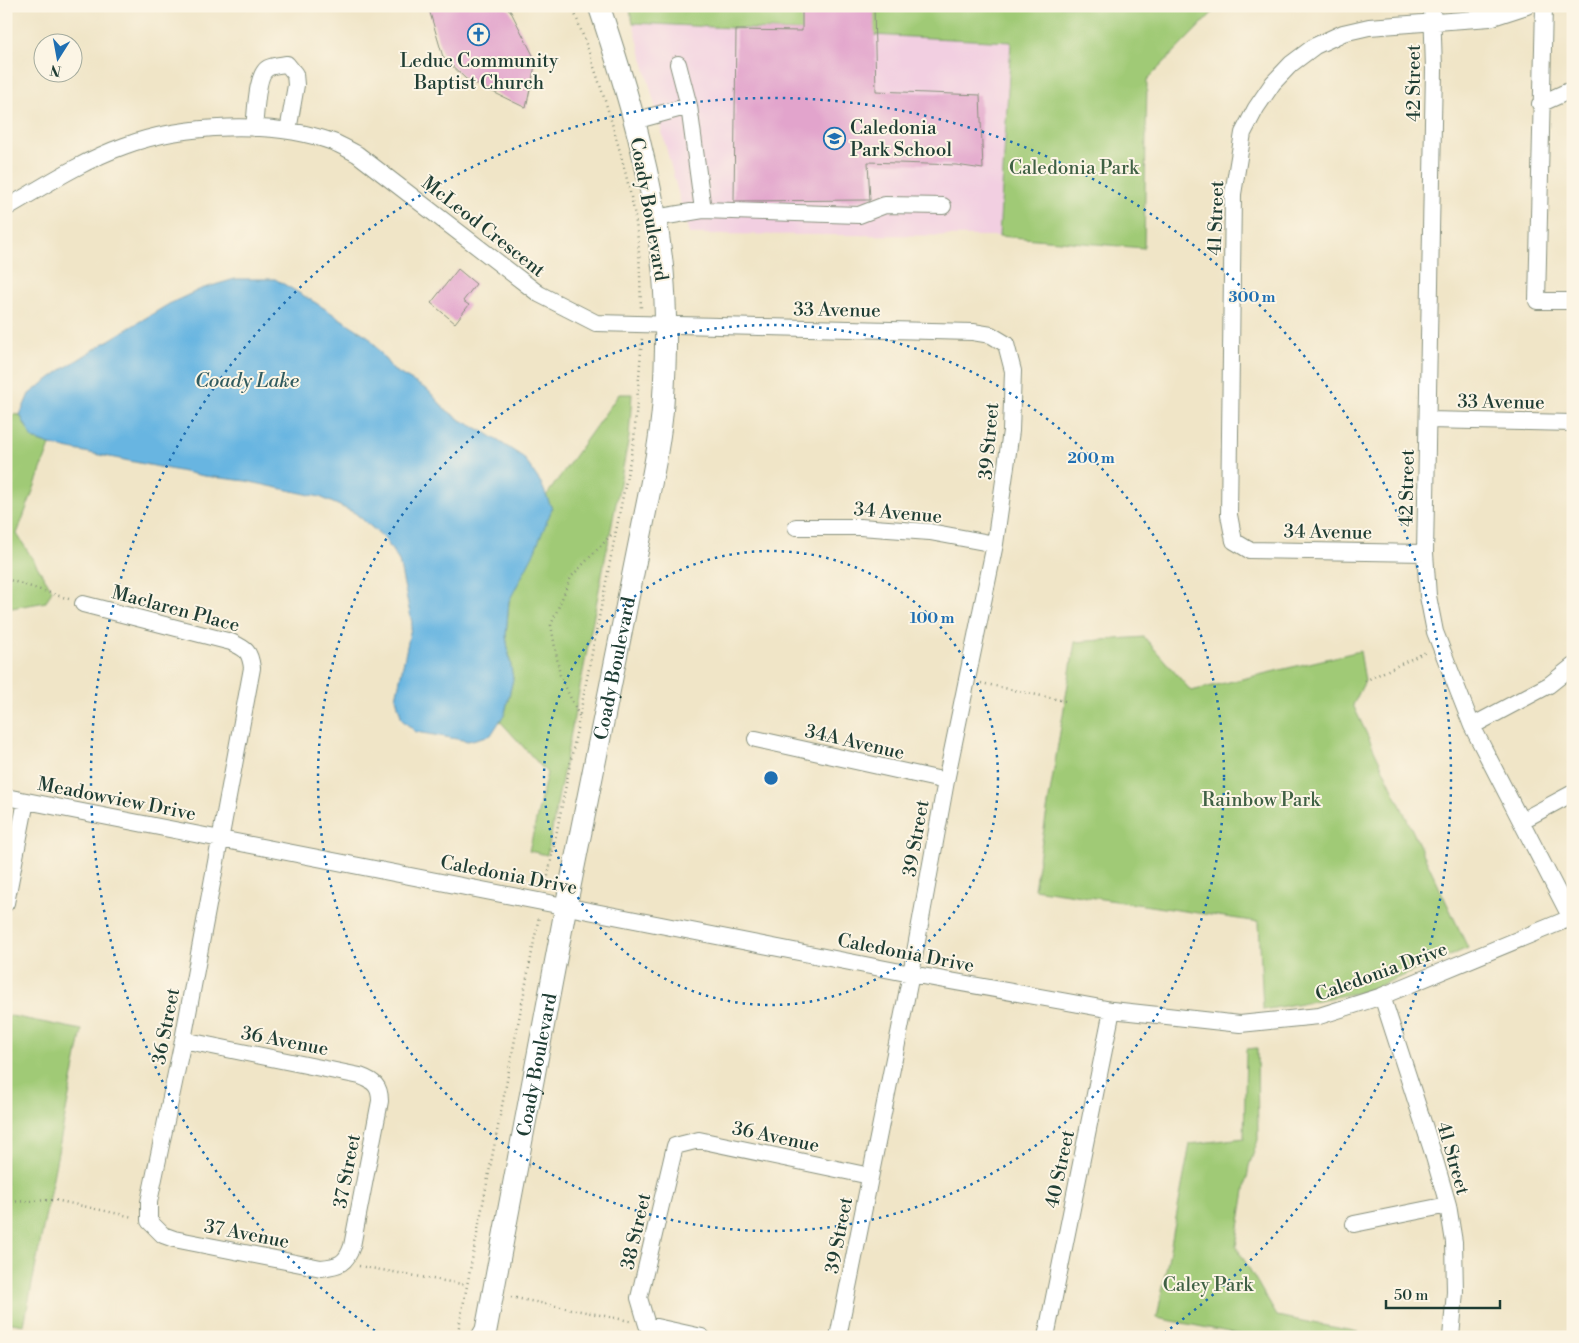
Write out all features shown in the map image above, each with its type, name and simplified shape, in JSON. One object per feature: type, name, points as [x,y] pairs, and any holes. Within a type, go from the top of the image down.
[{"type":"main road","name":"Coady Boulevard","points":[[485,1334],[566,906],[653,470],[663,405],[665,325],[663,272],[656,218],[634,120],[599,6]]},
{"type":"street","name":"41 Street","points":[[1234,541],[1229,515],[1233,194],[1242,133],[1272,83],[1291,64],[1315,46],[1343,33],[1432,14],[1490,18],[1527,6]]},
{"type":"street","points":[[1544,6],[1540,104],[1538,300],[1573,301]]},
{"type":"street","name":"42 Street","points":[[1432,14],[1434,69],[1424,553],[1428,596],[1435,632],[1472,726],[1572,919]]},
{"type":"street","points":[[254,128],[260,79],[266,68],[287,64],[295,74],[296,85],[288,131]]},
{"type":"street","points":[[678,64],[689,106],[703,210]]},
{"type":"street","points":[[1540,104],[1573,90]]},
{"type":"street","points":[[634,120],[689,106]]},
{"type":"street","name":"McLeod Crescent","points":[[6,208],[82,164],[124,146],[162,135],[201,129],[254,128],[288,131],[334,142],[357,154],[539,294],[596,323],[665,325]]},
{"type":"street","points":[[656,218],[703,210],[859,215],[885,205],[942,206]]},
{"type":"street","name":"33 Avenue","points":[[665,325],[973,332],[991,335],[1006,344]]},
{"type":"street","name":"39 Street","points":[[838,1337],[911,974],[946,781],[995,544],[1011,431],[1013,371],[1006,344]]},
{"type":"street","name":"33 Avenue","points":[[1428,420],[1573,423]]},
{"type":"street","name":"34 Avenue","points":[[796,527],[860,527],[930,532],[995,544]]},
{"type":"street","name":"34 Avenue","points":[[1234,541],[1248,550],[1424,553]]},
{"type":"street","name":"Maclaren Place","points":[[83,604],[231,642],[244,647],[250,656],[252,668],[221,839]]},
{"type":"street","points":[[1472,726],[1549,685],[1573,666]]},
{"type":"street","name":"34A Avenue","points":[[756,739],[946,781]]},
{"type":"street","points":[[1521,821],[1573,793]]},
{"type":"street","name":"Meadowview Drive","points":[[6,797],[221,839]]},
{"type":"street","points":[[6,902],[26,801]]},
{"type":"street","name":"Caledonia Drive","points":[[221,839],[911,974],[1112,1010],[1240,1024],[1319,1016],[1382,996],[1572,919]]},
{"type":"street","name":"36 Street","points":[[149,1221],[149,1202],[183,1040],[221,839]]},
{"type":"street","name":"41 Street","points":[[1382,996],[1448,1205],[1454,1242],[1455,1292],[1451,1337]]},
{"type":"street","name":"40 Street","points":[[1046,1337],[1112,1010]]},
{"type":"street","name":"36 Avenue","points":[[183,1040],[360,1076],[370,1080],[377,1086]]},
{"type":"street","name":"37 Street","points":[[343,1263],[349,1256],[352,1246],[380,1101],[380,1092],[377,1086]]},
{"type":"street","name":"36 Avenue","points":[[675,1146],[699,1140],[870,1176]]},
{"type":"street","name":"38 Street","points":[[647,1324],[639,1298],[675,1146]]},
{"type":"street","points":[[1354,1224],[1448,1205]]},
{"type":"street","name":"37 Avenue","points":[[149,1221],[163,1235],[174,1238],[321,1268],[343,1263]]},
{"type":"street","points":[[647,1324],[702,1337]]},
{"type":"path","points":[[457,1337],[634,440],[643,324],[634,212],[617,142],[572,6]]},
{"type":"path","points":[[579,717],[560,675],[551,625],[572,577],[615,531]]},
{"type":"path","points":[[6,579],[83,604]]},
{"type":"path","points":[[1365,681],[1440,646]]},
{"type":"path","points":[[967,680],[1065,701]]},
{"type":"path","points":[[6,1202],[55,1200],[149,1221]]},
{"type":"path","points":[[343,1263],[467,1285]]},
{"type":"path","points":[[493,1293],[647,1324]]},
{"type":"shaded area","name":"Caledonia Park School","points":[[633,23],[1011,42],[999,236],[689,234]]},
{"type":"green space","name":"Caledonia Park","points":[[629,6],[1219,6],[1147,80],[1144,248],[999,236],[1011,42],[633,23]]},
{"type":"green space","points":[[619,394],[632,394],[629,437],[547,855],[529,851],[547,773],[500,721],[505,713],[513,679],[506,636],[509,601],[552,509],[546,496]]},
{"type":"green space","points":[[6,414],[20,415],[33,439],[50,445],[17,534],[52,590],[46,602],[6,609]]},
{"type":"green space","name":"Rainbow Park","points":[[1144,637],[1191,691],[1360,651],[1365,681],[1353,705],[1468,948],[1367,991],[1263,1010],[1259,922],[1034,889],[1075,642]]},
{"type":"green space","points":[[6,1015],[82,1030],[24,1325],[6,1322]]},
{"type":"green space","name":"Caley Park","points":[[1257,1048],[1258,1140],[1249,1166],[1236,1246],[1277,1316],[1358,1332],[1357,1337],[1254,1337],[1157,1318],[1190,1144],[1244,1138],[1246,1049]]},
{"type":"water","name":"Coady Lake","points":[[235,279],[275,279],[369,337],[393,370],[428,390],[445,409],[459,419],[486,433],[523,457],[541,483],[552,509],[533,555],[509,601],[506,636],[513,679],[505,713],[491,735],[468,741],[416,732],[402,720],[396,698],[412,623],[399,561],[384,538],[355,513],[320,497],[246,481],[204,476],[50,445],[33,439],[20,415],[29,394],[60,371],[169,304],[201,289]]},
{"type":"building","name":"Leduc Community Baptist Church","points":[[428,6],[503,6],[510,10],[536,61],[526,108],[466,79],[443,57]]},
{"type":"building","points":[[802,6],[874,6],[876,91],[980,95],[983,169],[956,165],[868,162],[870,200],[734,201],[736,30],[802,31]]},
{"type":"building","points":[[458,269],[476,284],[463,301],[469,305],[455,323],[431,303]]},
{"type":"place","name":"Leduc Community Baptist Church","points":[[479,34]]},
{"type":"place","name":"Caledonia Park School","points":[[834,138]]}]
